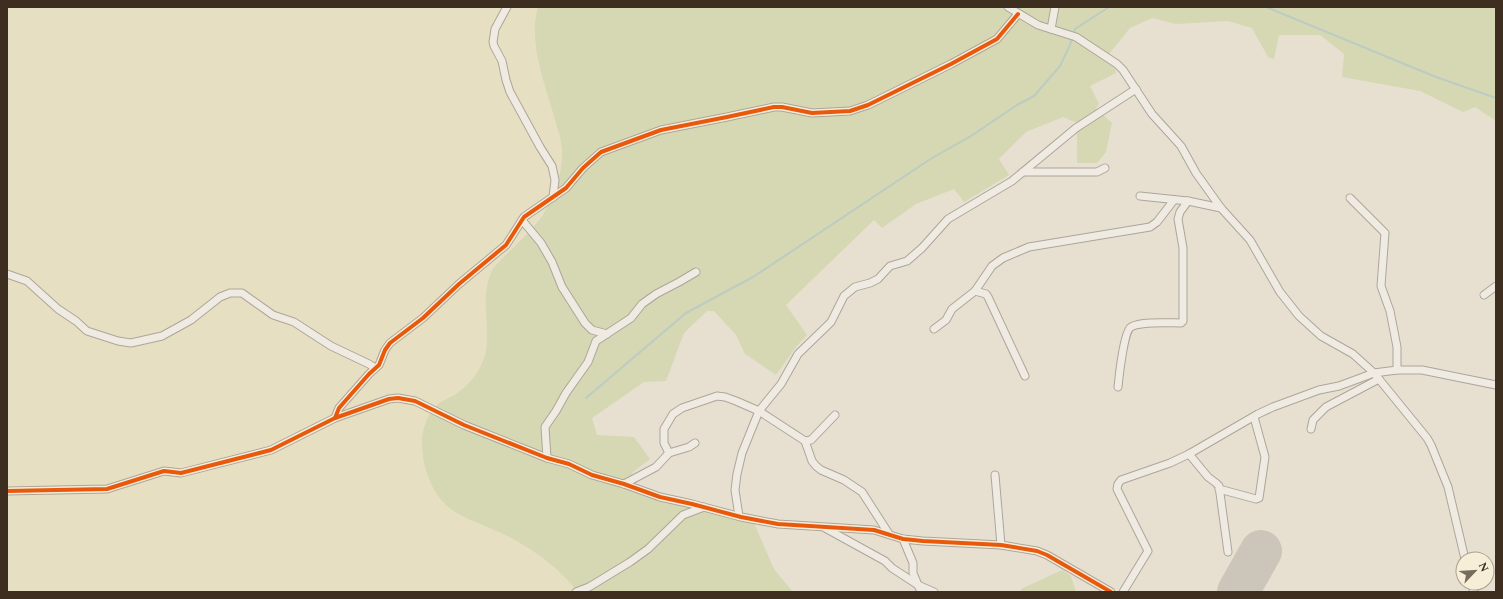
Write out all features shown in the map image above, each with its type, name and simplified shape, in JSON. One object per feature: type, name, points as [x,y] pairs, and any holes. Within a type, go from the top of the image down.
[{"type":"street","points":[[507,7],[495,29],[493,42],[502,61],[510,92],[552,166],[555,180],[552,197]]},
{"type":"street","points":[[1008,7],[1031,22],[1076,37],[1094,47],[1117,64],[1136,89],[1152,114],[1180,146],[1196,173],[1221,208],[1250,240],[1280,292],[1302,319],[1321,336],[1353,354],[1376,376],[1431,445],[1448,487],[1463,551]]},
{"type":"street","points":[[1051,29],[1056,7]]},
{"type":"street","points":[[335,418],[340,408],[379,365],[385,350],[390,343],[422,318],[459,284],[488,262],[506,245],[529,212],[566,188],[582,168],[601,152],[661,130],[778,106],[812,113],[850,112],[868,105],[951,64],[997,39],[1018,14]]},
{"type":"street","points":[[739,516],[735,490],[737,474],[744,447],[759,411],[781,384],[798,354],[831,322],[840,301],[849,291],[878,279],[890,266],[907,261],[922,248],[948,219],[986,198],[1023,172],[1076,128],[1136,89]]},
{"type":"street","points":[[1023,172],[1097,172],[1105,168]]},
{"type":"street","points":[[1140,196],[1188,201],[1221,208]]},
{"type":"street","points":[[1350,198],[1385,232],[1381,286],[1390,311],[1396,347],[1396,370]]},
{"type":"street","points":[[934,329],[946,320],[952,309],[975,291],[992,266],[1003,258],[1029,247],[1150,227],[1157,222],[1174,200]]},
{"type":"street","points":[[1118,387],[1126,337],[1129,328],[1132,326],[1151,323],[1181,323],[1183,321],[1183,248],[1178,219],[1180,212],[1188,201]]},
{"type":"street","points":[[522,220],[541,243],[552,262],[562,287],[585,323],[592,330],[607,334]]},
{"type":"street","points":[[548,458],[545,427],[588,362],[596,341],[631,318],[642,304],[656,294],[696,272]]},
{"type":"street","points":[[7,274],[27,281],[58,309],[76,321],[87,331],[126,343],[162,336],[191,320],[220,297],[230,293],[242,293],[273,315],[294,322],[331,346],[375,368]]},
{"type":"street","points":[[1484,295],[1496,286]]},
{"type":"street","points":[[975,291],[986,294],[988,297],[1025,376]]},
{"type":"street","points":[[1124,592],[1148,551],[1117,489],[1118,484],[1122,480],[1170,463],[1189,454],[1273,407],[1319,390],[1396,370],[1425,370],[1496,385]]},
{"type":"street","points":[[1311,429],[1313,420],[1326,407],[1376,376]]},
{"type":"street","points":[[7,491],[107,489],[164,471],[181,473],[271,450],[335,418],[399,395],[415,401],[464,425],[548,458],[568,464],[592,475],[624,484],[660,497],[778,524],[874,530],[903,539],[1002,545],[1043,552],[1111,592]]},
{"type":"street","points":[[669,453],[664,443],[664,429],[673,414],[682,408],[717,396],[736,401],[759,411],[805,441],[812,461],[816,466],[821,470],[844,480],[862,492],[889,534]]},
{"type":"street","points":[[805,441],[811,440],[835,415]]},
{"type":"street","points":[[1219,489],[1256,499],[1259,498],[1266,457],[1254,417]]},
{"type":"street","points":[[624,484],[656,467],[669,453],[689,447],[695,443]]},
{"type":"street","points":[[1189,454],[1208,477],[1218,484],[1228,552]]},
{"type":"street","points":[[995,476],[1002,545]]},
{"type":"street","points":[[576,592],[590,587],[648,550],[683,515],[704,507]]},
{"type":"street","points":[[823,526],[885,561],[892,568],[918,585],[934,592]]},
{"type":"street","points":[[903,539],[913,561],[913,574],[921,592]]},
{"type":"shaded area","points":[[7,7],[538,7],[536,16],[536,40],[539,65],[559,134],[563,157],[558,179],[551,199],[539,219],[493,269],[486,290],[485,313],[487,338],[484,360],[473,380],[456,394],[438,405],[424,423],[425,468],[433,488],[447,505],[514,539],[555,567],[578,592],[7,592]]},
{"type":"green space","points":[[538,7],[1496,7],[1496,121],[1475,107],[1463,112],[1420,91],[1342,77],[1344,54],[1320,35],[1279,35],[1274,59],[1268,57],[1252,28],[1228,21],[1176,24],[1152,18],[1130,28],[1106,58],[1114,66],[1116,73],[1090,86],[1099,104],[1096,108],[1112,123],[1106,152],[1097,163],[1077,163],[1077,123],[1063,117],[1026,132],[999,159],[1009,175],[964,202],[954,189],[916,204],[882,228],[874,220],[786,305],[807,335],[796,347],[776,375],[745,354],[736,335],[714,311],[707,311],[684,333],[666,381],[644,382],[592,418],[597,435],[634,437],[650,459],[633,472],[627,485],[754,523],[774,569],[793,592],[578,592],[560,572],[539,555],[516,541],[463,516],[447,506],[439,497],[429,480],[422,447],[423,432],[432,411],[439,403],[456,394],[468,384],[475,376],[483,361],[487,340],[486,292],[488,280],[493,269],[540,219],[546,210],[559,175],[562,161],[561,142],[540,68],[535,37],[535,22]]},
{"type":"green space","points":[[1062,570],[1071,576],[1076,592],[1021,592],[1021,589]]},
{"type":"waterway","points":[[586,398],[686,313],[753,277],[932,158],[971,136],[1017,105],[1034,96],[1060,66],[1070,45],[1075,29],[1109,7]]},
{"type":"waterway","points":[[1266,7],[1436,77],[1496,98]]},
{"type":"runway","points":[[1238,592],[1261,551]]},
{"type":"cycle path","points":[[335,418],[339,408],[379,365],[385,350],[390,343],[423,318],[459,284],[506,245],[524,217],[566,188],[583,168],[601,152],[661,130],[774,107],[782,107],[812,113],[850,111],[868,105],[951,64],[997,39],[1018,14]]},
{"type":"cycle path","points":[[7,491],[107,489],[164,471],[181,473],[271,450],[335,418],[389,399],[398,398],[415,401],[464,425],[547,458],[569,464],[592,475],[624,484],[660,497],[741,517],[778,524],[874,530],[903,539],[1001,545],[1037,551],[1047,555],[1111,592]]}]
